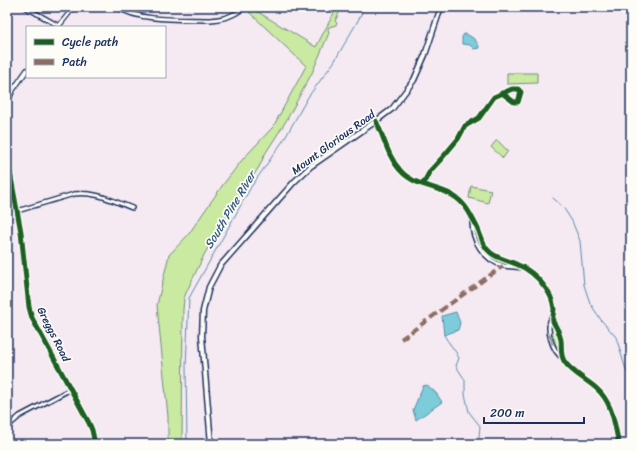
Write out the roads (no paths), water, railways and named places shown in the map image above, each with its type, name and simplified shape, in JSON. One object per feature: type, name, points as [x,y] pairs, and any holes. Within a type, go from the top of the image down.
[{"type":"main road","name":"Mount Glorious Road","points":[[211,444],[202,336],[203,311],[209,287],[220,266],[294,182],[312,166],[376,122],[392,109],[414,80],[425,55],[441,7]]},
{"type":"street","points":[[25,7],[58,26],[74,7]]},
{"type":"street","points":[[117,7],[124,12],[139,16],[210,20],[231,16],[245,7]]},
{"type":"street","points":[[7,103],[13,90],[26,71]]},
{"type":"street","points":[[423,184],[430,171],[450,148],[465,126],[479,118],[494,97],[502,93],[512,89],[522,92],[518,102],[514,102],[502,93]]},
{"type":"street","points":[[376,122],[399,170],[412,180],[449,192],[458,199],[466,208],[477,228],[484,247],[494,255],[524,268],[534,275],[544,286],[551,299],[554,309],[553,321],[558,330],[561,342],[561,352],[564,360],[569,367],[597,389],[605,398],[611,408],[620,444]]},
{"type":"street","name":"Greggs Road","points":[[7,156],[22,243],[29,307],[32,318],[92,430],[95,444]]},
{"type":"street","points":[[17,211],[74,194],[83,193],[96,194],[132,208]]},
{"type":"street","points":[[472,219],[472,231],[478,246],[485,255],[503,266],[524,268]]},
{"type":"street","points":[[491,260],[494,255]]},
{"type":"street","points":[[553,315],[549,324],[551,342],[558,356],[564,360]]},
{"type":"street","points":[[7,427],[20,416],[71,389]]},
{"type":"water","points":[[464,34],[474,39],[478,43],[479,48],[474,49],[470,45],[462,44],[462,37]]},
{"type":"water","points":[[456,312],[460,323],[458,330],[444,335],[442,316]]},
{"type":"water","points":[[427,385],[436,393],[442,402],[416,420],[413,410],[423,386]]},
{"type":"waterway","name":"South Pine River","points":[[187,444],[186,366],[189,298],[251,187],[285,138],[308,97],[334,62],[360,17],[364,7]]},
{"type":"waterway","points":[[553,198],[563,207],[572,221],[580,241],[584,285],[590,303],[601,320],[616,337],[626,370],[631,378]]},
{"type":"waterway","points":[[444,335],[459,358],[456,366],[465,380],[465,394],[469,412],[480,426],[479,438]]}]
